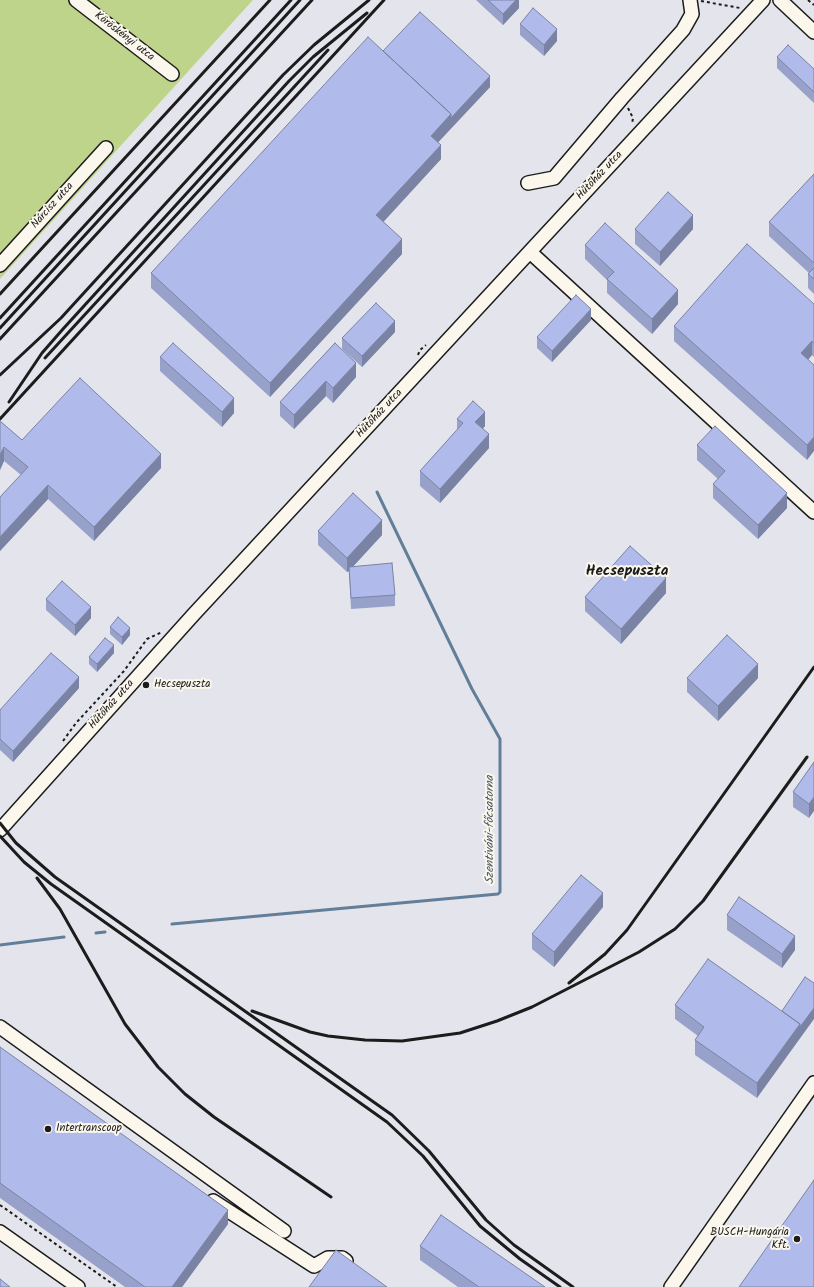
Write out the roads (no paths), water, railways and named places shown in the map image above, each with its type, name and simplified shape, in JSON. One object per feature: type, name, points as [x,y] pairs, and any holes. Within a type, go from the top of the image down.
[{"type":"street","name":"Köröskényi utca","points":[[76,0],[172,74]]},
{"type":"street","points":[[528,182],[554,178],[622,98],[683,30],[692,14],[690,0]]},
{"type":"street","name":"Hűtőház utca","points":[[0,830],[194,614],[763,0]]},
{"type":"street","points":[[780,0],[814,32]]},
{"type":"street","name":"Nárcisz utca","points":[[0,265],[106,148]]},
{"type":"street","points":[[530,252],[814,512]]},
{"type":"street","points":[[0,1027],[284,1231]]},
{"type":"street","points":[[671,1287],[814,1083]]},
{"type":"street","points":[[203,1195],[314,1266],[328,1258],[342,1258],[354,1266]]},
{"type":"street","points":[[0,1232],[78,1287]]},
{"type":"waterway","name":"Szentiváni-főcsatorna","points":[[172,924],[498,894],[500,892],[500,739],[472,689],[377,492]]},
{"type":"waterway","name":"Szentiváni-főcsatorna","points":[[96,933],[105,932]]},
{"type":"waterway","name":"Szentiváni-főcsatorna","points":[[0,945],[64,937]]},
{"type":"railway","points":[[0,294],[270,0]]},
{"type":"railway","points":[[0,318],[291,0]]},
{"type":"railway","points":[[0,328],[300,0]]},
{"type":"railway","points":[[0,339],[312,0]]},
{"type":"railway","points":[[0,375],[61,318],[283,75],[314,45],[369,0]]},
{"type":"railway","points":[[0,419],[384,0]]},
{"type":"railway","points":[[9,402],[42,353],[289,81],[313,57],[367,13]]},
{"type":"railway","points":[[45,358],[328,50]]},
{"type":"railway","points":[[569,983],[605,954],[627,930],[814,667]]},
{"type":"railway","points":[[252,1011],[310,1032],[328,1036],[365,1040],[402,1041],[460,1033],[497,1021],[532,1007],[639,952],[675,929],[703,901],[807,757]]},
{"type":"railway","points":[[0,823],[16,843],[55,877],[392,1115],[429,1151],[486,1220],[514,1245],[573,1287]]},
{"type":"railway","points":[[0,836],[24,862],[51,884],[387,1122],[423,1156],[480,1226],[520,1259],[560,1287]]},
{"type":"railway","points":[[37,878],[60,909],[125,1024],[158,1067],[185,1094],[214,1117],[331,1197]]},
{"type":"place","name":"Hecsepuszta","points":[[146,685]]},
{"type":"place","name":"Intertranscoop","points":[[48,1129]]},
{"type":"place","name":"BUSCH-Hungária Kft.","points":[[797,1239]]},
{"type":"district","name":"Hecsepuszta","points":[[627,572]]}]
